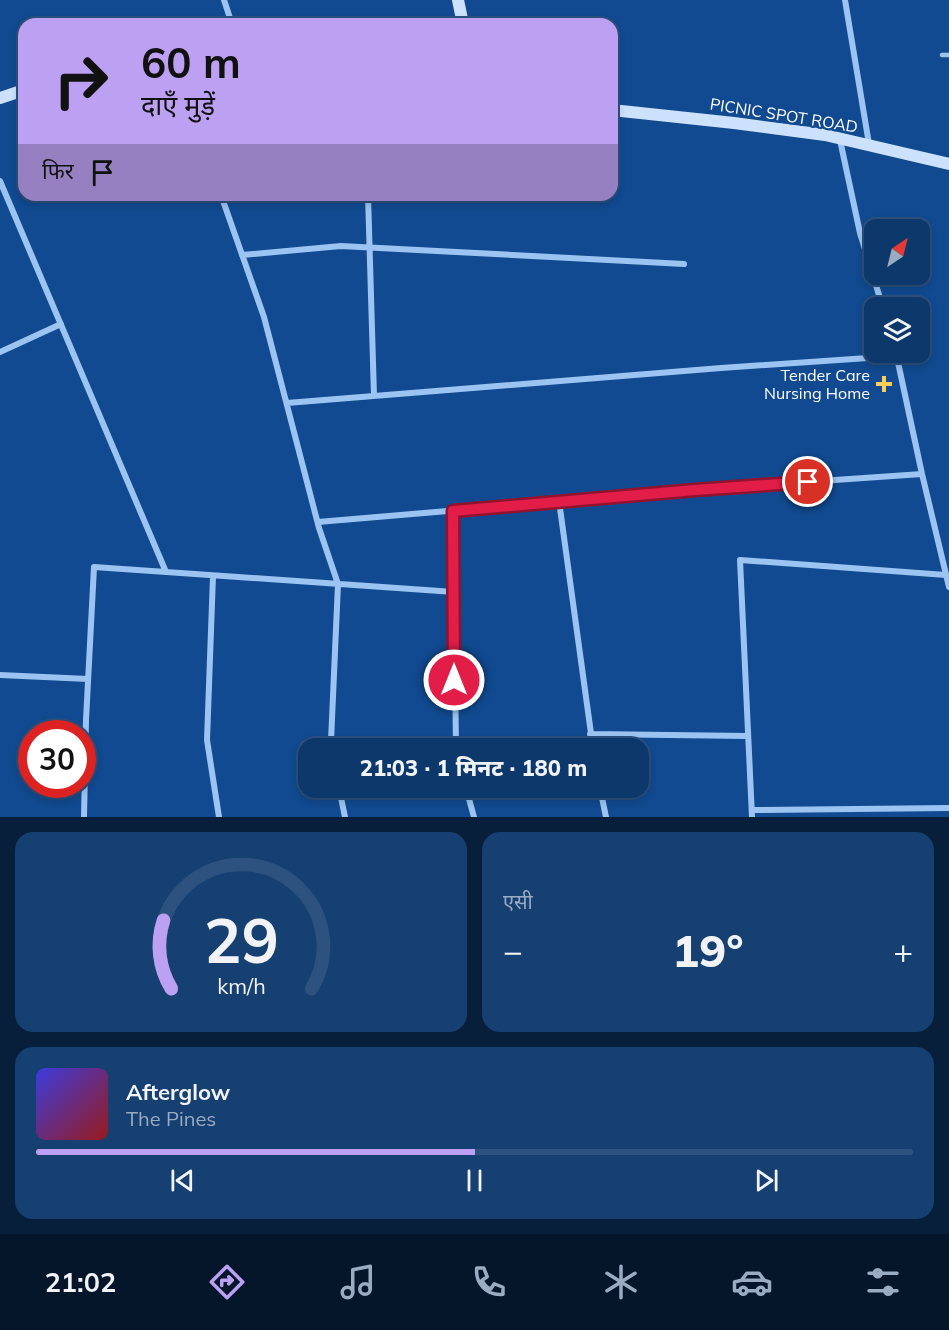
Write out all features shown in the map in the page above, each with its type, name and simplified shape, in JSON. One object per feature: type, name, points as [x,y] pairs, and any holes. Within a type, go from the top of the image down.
[{"type":"street","points":[[224,0],[230,18]]},
{"type":"street","points":[[458,0],[462,18]]},
{"type":"street","points":[[845,0],[869,146]]},
{"type":"street","points":[[0,98],[18,92]]},
{"type":"street","name":"PICNIC SPOT ROAD","points":[[618,111],[825,135],[949,164]]},
{"type":"street","points":[[840,139],[860,232],[880,297]]},
{"type":"street","points":[[0,181],[166,572]]},
{"type":"street","points":[[223,201],[264,317],[318,522],[338,584],[331,738]]},
{"type":"street","points":[[368,201],[374,396]]},
{"type":"street","points":[[242,255],[341,246],[684,264]]},
{"type":"street","points":[[0,352],[61,324]]},
{"type":"street","points":[[287,403],[864,357]]},
{"type":"street","points":[[899,363],[949,587]]},
{"type":"street","points":[[318,522],[729,487],[922,474]]},
{"type":"street","points":[[558,501],[591,738]]},
{"type":"street","points":[[453,511],[456,738]]},
{"type":"street","points":[[940,548],[949,547]]},
{"type":"street","points":[[946,575],[740,560],[752,813],[949,808]]},
{"type":"street","points":[[84,817],[94,567],[454,592]]},
{"type":"street","points":[[213,576],[207,740],[219,817]]},
{"type":"street","points":[[0,675],[88,679]]},
{"type":"street","points":[[590,734],[748,736]]},
{"type":"street","points":[[341,798],[345,817]]},
{"type":"street","points":[[469,798],[474,817]]},
{"type":"street","points":[[602,798],[606,817]]},
{"type":"lane","points":[[942,55],[949,55]]},
{"type":"place","name":"Tender Care Nursing Home","points":[[884,384]]},
{"type":"route","points":[[454,680],[453,511],[808,482]]}]
